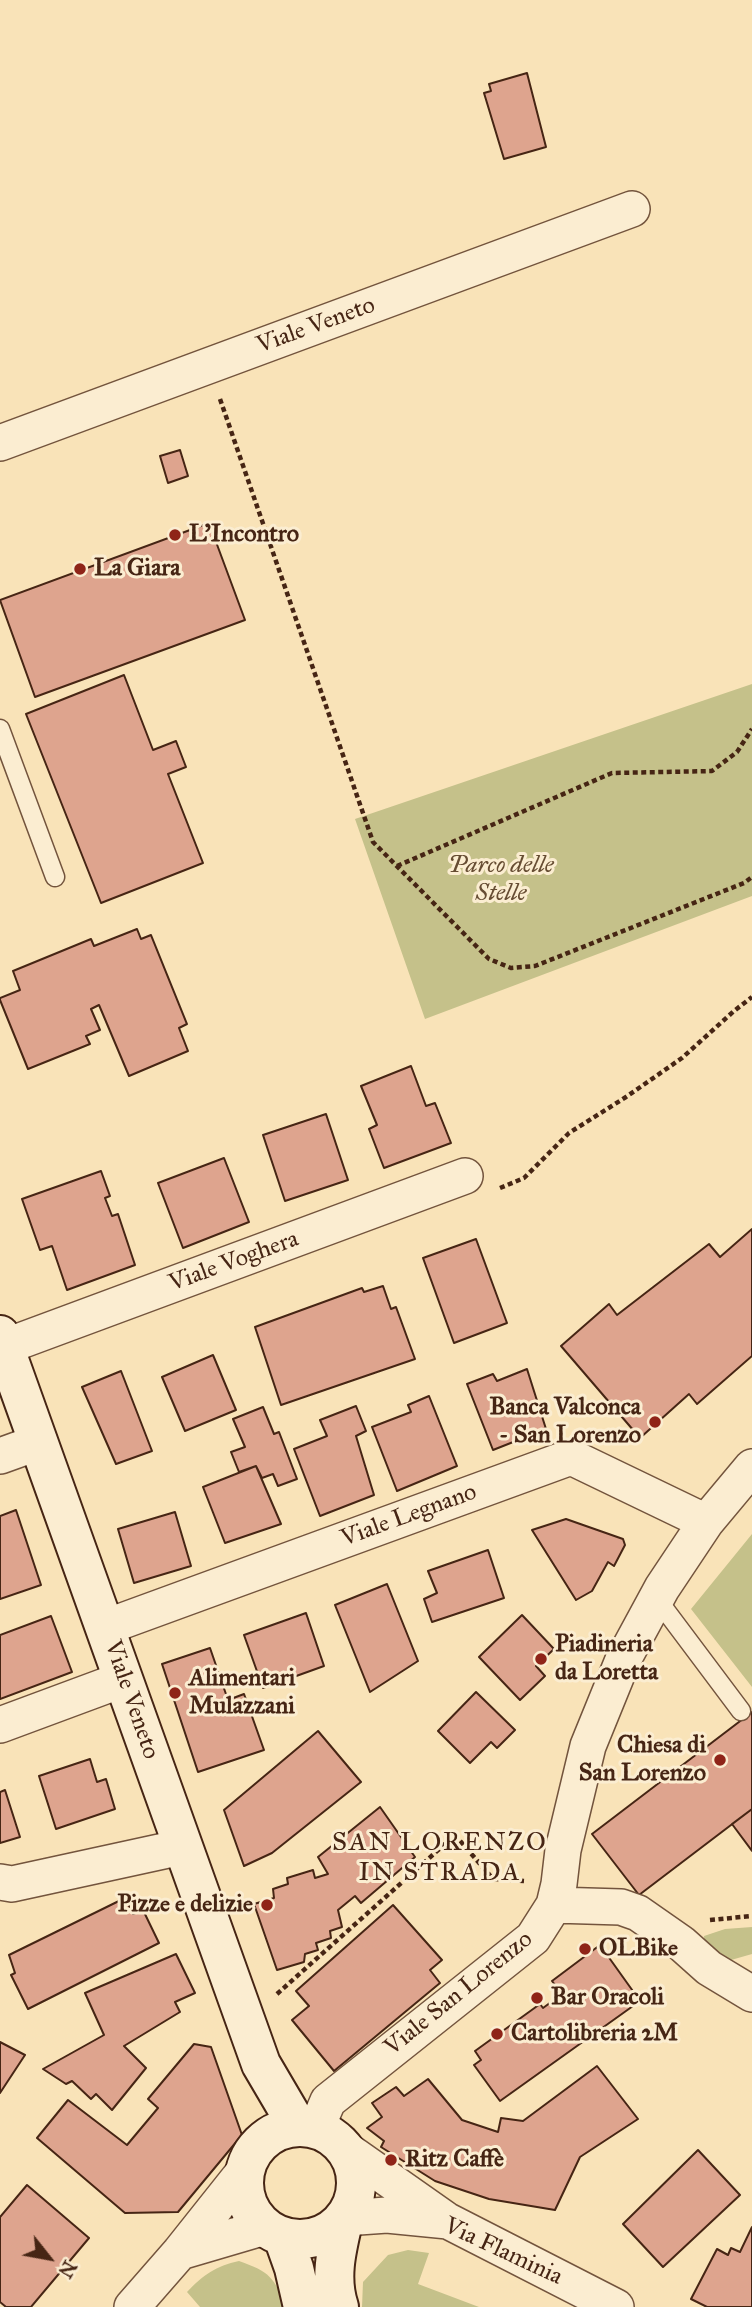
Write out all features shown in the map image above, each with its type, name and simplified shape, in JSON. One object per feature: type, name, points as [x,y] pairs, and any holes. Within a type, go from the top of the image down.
[{"type":"main road","name":"Viale Veneto","points":[[2,1341],[261,2064],[319,2135]]},
{"type":"main road","name":"Viale Veneto","points":[[253,2157],[261,2064]]},
{"type":"main road","points":[[274,2232],[299,2239],[316,2237],[332,2230],[344,2218],[353,2202],[356,2183],[353,2164],[319,2135],[277,2132],[253,2157],[244,2185],[247,2201],[254,2215],[274,2232],[294,2268],[303,2307]]},
{"type":"main road","points":[[339,2307],[334,2292],[334,2264],[344,2218]]},
{"type":"street","name":"Viale Veneto","points":[[0,443],[632,209]]},
{"type":"street","name":"Viale Voghera","points":[[2,1341],[464,1176]]},
{"type":"street","points":[[0,1456],[39,1442]]},
{"type":"street","name":"Viale Legnano","points":[[106,1627],[571,1457],[706,1522]]},
{"type":"street","name":"Viale San Lorenzo","points":[[319,2135],[328,2101],[533,1938],[556,1894],[563,1850],[588,1746],[623,1660],[657,1599],[706,1522],[752,1467]]},
{"type":"street","points":[[0,1725],[124,1679]]},
{"type":"street","points":[[0,1882],[12,1884],[182,1847]]},
{"type":"street","points":[[556,1894],[638,1913],[681,1943],[709,1968],[752,1994]]},
{"type":"street","points":[[319,2135],[448,2221]]},
{"type":"street","points":[[132,2307],[180,2252],[253,2157]]},
{"type":"street","name":"Via Flaminia","points":[[344,2218],[387,2215],[448,2221],[616,2307]]},
{"type":"street","points":[[180,2252],[274,2232]]},
{"type":"lane","points":[[0,729],[55,877]]},
{"type":"lane","points":[[657,1599],[741,1711]]},
{"type":"path","points":[[209,366],[373,842],[489,959],[511,968],[535,966],[744,883],[752,877]]},
{"type":"path","points":[[397,866],[612,773],[712,771],[737,752],[752,729]]},
{"type":"path","points":[[464,1176],[496,1191],[524,1178],[569,1133],[682,1058],[752,997]]},
{"type":"path","points":[[245,2022],[455,1835],[493,1879],[556,1894]]},
{"type":"green space","name":"Parco delle Stelle","points":[[752,684],[752,896],[425,1019],[355,819]]},
{"type":"green space","points":[[752,1534],[752,1687],[691,1609]]},
{"type":"green space","points":[[752,1927],[752,1954],[724,1962],[705,1950],[704,1936],[725,1929]]},
{"type":"green space","points":[[408,2250],[429,2253],[418,2284],[479,2307],[362,2307],[363,2282],[388,2255]]},
{"type":"green space","points":[[239,2261],[270,2277],[286,2307],[200,2307],[187,2292],[210,2272]]},
{"type":"building","points":[[527,73],[546,147],[504,159],[484,93],[491,91],[489,84]]},
{"type":"building","points":[[180,450],[188,476],[168,483],[160,456]]},
{"type":"building","points":[[209,523],[245,620],[35,697],[0,600]]},
{"type":"building","points":[[124,675],[153,750],[176,741],[186,767],[168,774],[203,863],[101,903],[26,714]]},
{"type":"building","points":[[137,929],[141,939],[151,935],[187,1024],[179,1028],[188,1051],[129,1076],[99,1005],[91,1009],[100,1030],[86,1036],[90,1044],[28,1069],[0,1000],[20,990],[13,971],[91,939],[94,946]]},
{"type":"building","points":[[411,1066],[426,1106],[435,1103],[451,1143],[384,1168],[369,1129],[377,1125],[361,1086]]},
{"type":"building","points":[[326,1114],[348,1180],[285,1201],[263,1135]]},
{"type":"building","points":[[224,1158],[249,1222],[183,1248],[158,1183]]},
{"type":"building","points":[[101,1171],[110,1196],[105,1198],[112,1216],[118,1214],[135,1265],[67,1290],[52,1246],[40,1250],[22,1199]]},
{"type":"building","points":[[752,1229],[752,1356],[697,1404],[689,1394],[640,1438],[561,1346],[609,1304],[617,1315],[709,1244],[720,1257]]},
{"type":"building","points":[[476,1239],[507,1323],[454,1343],[423,1258]]},
{"type":"building","points":[[383,1286],[391,1309],[396,1307],[415,1359],[281,1405],[255,1327],[362,1288],[364,1292]]},
{"type":"building","points":[[213,1355],[236,1410],[185,1431],[162,1377]]},
{"type":"building","points":[[527,1369],[546,1429],[493,1450],[467,1384],[493,1374],[497,1381]]},
{"type":"building","points":[[121,1371],[152,1451],[116,1464],[82,1387]]},
{"type":"building","points":[[429,1396],[457,1466],[397,1491],[372,1427],[411,1412],[408,1405]]},
{"type":"building","points":[[356,1406],[366,1431],[356,1436],[374,1495],[320,1516],[294,1449],[327,1436],[320,1420]]},
{"type":"building","points":[[263,1407],[274,1434],[279,1432],[297,1479],[278,1486],[273,1474],[262,1478],[256,1466],[239,1472],[231,1452],[245,1447],[233,1419]]},
{"type":"building","points":[[256,1466],[281,1524],[225,1543],[203,1487]]},
{"type":"building","points":[[16,1510],[41,1585],[0,1599],[0,1516]]},
{"type":"building","points":[[175,1512],[191,1566],[134,1583],[118,1529]]},
{"type":"building","points":[[566,1519],[623,1539],[625,1545],[614,1566],[608,1562],[592,1591],[576,1600],[532,1530]]},
{"type":"building","points":[[488,1550],[504,1598],[432,1622],[424,1599],[437,1593],[428,1571]]},
{"type":"building","points":[[387,1584],[418,1661],[370,1692],[335,1605]]},
{"type":"building","points":[[306,1613],[324,1666],[263,1688],[244,1635]]},
{"type":"building","points":[[522,1615],[554,1649],[536,1666],[545,1676],[520,1700],[479,1657]]},
{"type":"building","points":[[51,1616],[72,1672],[0,1699],[0,1635]]},
{"type":"building","points":[[210,1648],[228,1700],[244,1694],[264,1750],[198,1772],[162,1664]]},
{"type":"building","points":[[476,1692],[515,1730],[497,1748],[491,1742],[470,1763],[438,1731]]},
{"type":"building","name":"Chiesa di San Lorenzo","points":[[752,1712],[752,1809],[639,1895],[592,1834]]},
{"type":"building","points":[[318,1731],[361,1782],[272,1853],[244,1866],[224,1810]]},
{"type":"building","points":[[90,1759],[97,1782],[106,1779],[115,1809],[56,1829],[39,1776]]},
{"type":"building","points":[[5,1790],[20,1837],[0,1843],[0,1792]]},
{"type":"building","points":[[380,1807],[415,1857],[361,1903],[355,1896],[338,1910],[342,1927],[330,1931],[331,1938],[316,1943],[318,1950],[305,1954],[304,1962],[277,1970],[254,1904],[274,1898],[273,1889],[288,1884],[287,1878],[313,1870],[315,1878],[328,1874],[318,1857]]},
{"type":"building","points":[[752,1809],[752,1851],[732,1824]]},
{"type":"building","points":[[125,1898],[133,1914],[143,1910],[159,1943],[28,2009],[11,1975],[15,1973],[9,1955]]},
{"type":"building","points":[[393,1905],[442,1960],[430,1970],[440,1983],[334,2071],[292,2020],[309,2006],[296,1991]]},
{"type":"building","points":[[600,1945],[640,2001],[500,2101],[474,2065],[481,2060],[475,2051],[540,2004],[543,2008],[562,1994],[552,1981]]},
{"type":"building","points":[[176,1954],[195,1993],[175,2002],[180,2012],[124,2046],[146,2068],[112,2110],[96,2094],[91,2099],[72,2081],[66,2084],[43,2069],[104,2035],[85,1993]]},
{"type":"building","points":[[0,2042],[25,2055],[0,2093]]},
{"type":"building","points":[[194,2044],[211,2047],[242,2135],[178,2212],[125,2213],[37,2138],[68,2100],[127,2145],[158,2108],[148,2099]]},
{"type":"building","points":[[597,2066],[638,2119],[580,2157],[555,2210],[489,2199],[435,2181],[381,2147],[384,2141],[367,2128],[382,2117],[372,2103],[396,2087],[404,2096],[428,2079],[462,2120],[498,2132],[501,2118],[523,2121]]},
{"type":"building","points":[[698,2150],[740,2195],[663,2267],[623,2224]]},
{"type":"building","points":[[27,2185],[89,2238],[31,2307],[6,2307],[0,2302],[0,2217]]},
{"type":"building","points":[[752,2227],[752,2307],[707,2307],[691,2299],[717,2249],[728,2255],[731,2248],[740,2252]]},
{"type":"place","name":"L'Incontro","points":[[175,535]]},
{"type":"place","name":"La Giara","points":[[80,569]]},
{"type":"place","name":"Banca Valconca - San Lorenzo","points":[[655,1422]]},
{"type":"place","name":"Piadineria da Loretta","points":[[541,1659]]},
{"type":"place","name":"Alimentari Mulazzani","points":[[175,1693]]},
{"type":"place","name":"Chiesa di San Lorenzo","points":[[720,1760]]},
{"type":"place","name":"Pizze e delizie","points":[[267,1905]]},
{"type":"place","name":"OLBike","points":[[585,1949]]},
{"type":"place","name":"Bar Oracoli","points":[[537,1998]]},
{"type":"place","name":"Cartolibreria 2M","points":[[497,2034]]},
{"type":"place","name":"Ritz Caffè","points":[[391,2160]]},
{"type":"district","name":"SAN LORENZO IN STRADA","points":[[440,1859]]}]
